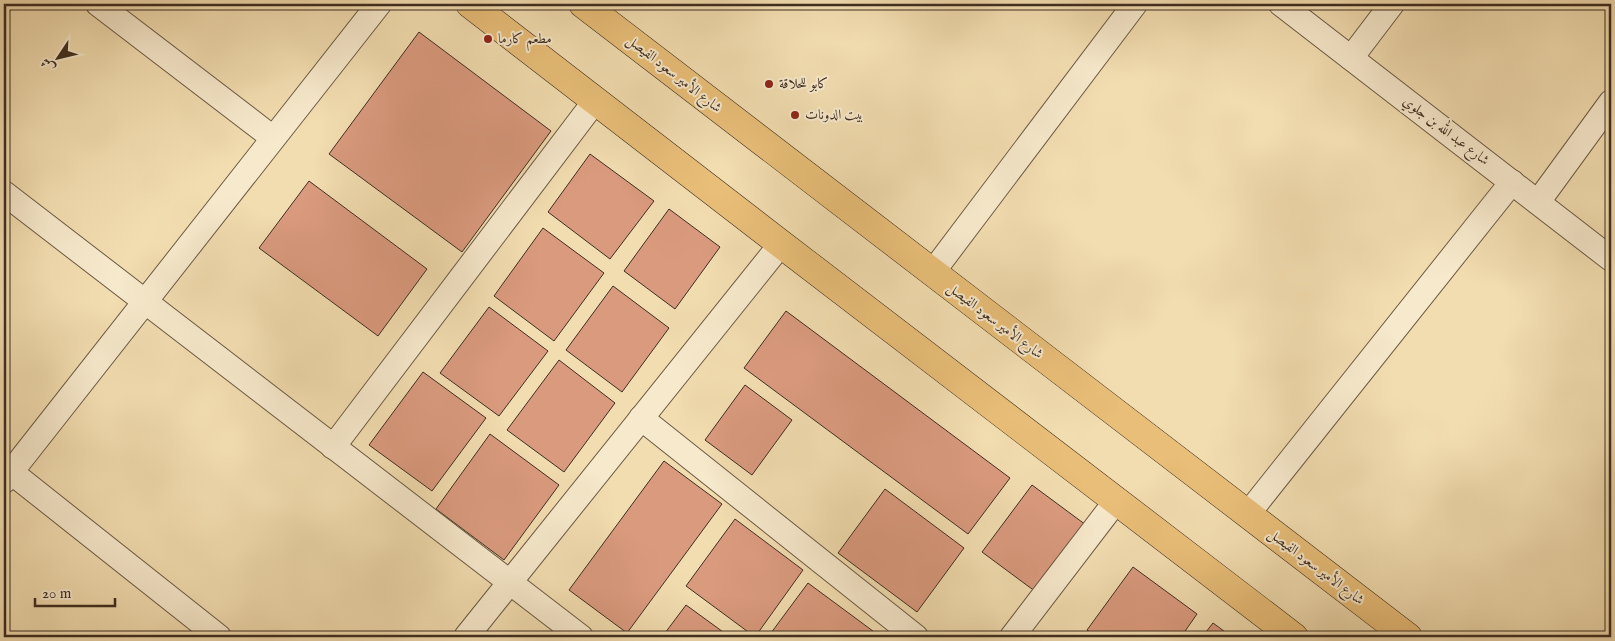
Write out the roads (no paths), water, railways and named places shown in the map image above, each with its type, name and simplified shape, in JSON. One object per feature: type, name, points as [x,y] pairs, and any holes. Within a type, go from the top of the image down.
[{"type":"main road","points":[[470,4],[1294,637]]},
{"type":"main road","name":"شارع الأمير سعود الفيصل","points":[[583,4],[1408,637]]},
{"type":"street","points":[[98,4],[274,138]]},
{"type":"street","points":[[219,637],[7,477],[379,4]]},
{"type":"street","points":[[932,273],[1135,4]]},
{"type":"street","name":"شارع عبد الله بن جلوي","points":[[1280,4],[1611,259]]},
{"type":"street","points":[[1351,58],[1392,4]]},
{"type":"street","points":[[333,446],[595,101]]},
{"type":"street","points":[[1538,202],[1611,102]]},
{"type":"street","points":[[1247,515],[1512,182]]},
{"type":"street","points":[[4,193],[581,637]]},
{"type":"street","points":[[466,637],[781,244]]},
{"type":"street","points":[[641,418],[916,637]]},
{"type":"street","points":[[1012,637],[1116,501]]},
{"type":"place","name":"مطعم كارما","points":[[488,39]]},
{"type":"place","name":"كابو للحلاقة","points":[[769,84]]},
{"type":"place","name":"بيت الدونات","points":[[795,115]]}]
